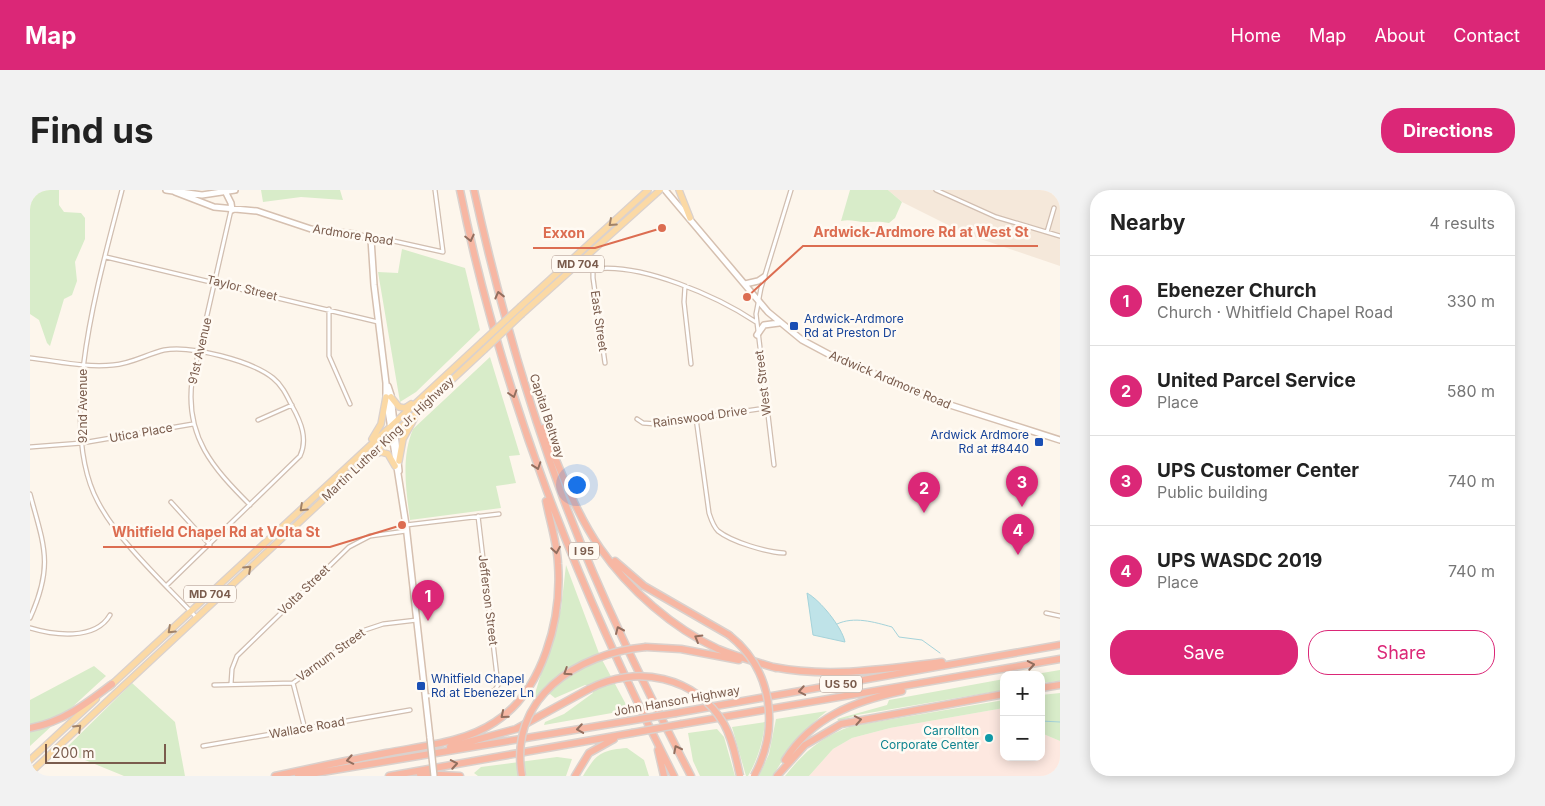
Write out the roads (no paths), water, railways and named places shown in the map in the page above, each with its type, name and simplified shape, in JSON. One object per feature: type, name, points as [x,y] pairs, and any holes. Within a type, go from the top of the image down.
[{"type":"highway","name":"Capital Beltway","points":[[460,190],[477,268],[498,346],[543,485],[593,607],[674,776]]},
{"type":"highway","name":"Capital Beltway","points":[[474,190],[497,288],[522,375],[564,499],[598,583],[648,692],[691,776]]},
{"type":"highway","points":[[522,375],[585,523],[614,567],[664,615],[697,637],[718,649],[776,668]]},
{"type":"highway","points":[[275,776],[471,734],[494,723],[515,705],[537,670],[556,616],[559,584],[558,559],[543,485]]},
{"type":"highway","points":[[585,523],[611,558],[634,578],[729,635],[744,648],[757,666],[767,694],[770,714],[768,736],[761,762],[754,776]]},
{"type":"highway","name":"John Hanson Highway","points":[[298,776],[676,713],[1060,645]]},
{"type":"highway","points":[[522,776],[521,749],[525,727],[534,706],[550,686],[568,672],[595,658],[624,650],[646,647],[682,649],[805,672],[850,672],[1006,655]]},
{"type":"highway","name":"John Hanson Highway","points":[[388,776],[1060,660]]},
{"type":"highway","points":[[384,762],[503,733],[528,723],[606,681],[637,675],[658,677],[686,687],[709,705],[724,724],[734,750],[740,776]]},
{"type":"highway","points":[[777,776],[787,756],[801,740],[819,723],[838,711],[875,697],[967,675]]},
{"type":"highway","points":[[30,728],[54,722],[72,714],[112,684]]},
{"type":"highway","points":[[1045,687],[1060,685]]},
{"type":"highway","points":[[777,776],[804,745],[841,724],[1000,695]]},
{"type":"highway","points":[[652,732],[664,776]]},
{"type":"highway","points":[[575,776],[588,753],[606,742],[632,733]]},
{"type":"highway","points":[[399,776],[429,773],[460,776]]},
{"type":"main road","name":"Martin Luther King Jr. Highway","points":[[30,760],[648,190]]},
{"type":"main road","name":"Martin Luther King Jr. Highway","points":[[30,773],[522,314],[660,190]]},
{"type":"main road","points":[[679,190],[690,218]]},
{"type":"main road","points":[[360,455],[379,429],[388,397],[401,408],[408,407],[422,398]]},
{"type":"main road","points":[[399,460],[408,428],[426,404]]},
{"type":"main road","points":[[369,457],[384,452],[390,456],[395,466]]},
{"type":"street","name":"92nd Avenue","points":[[122,190],[83,365],[81,400],[82,443],[89,480],[101,507],[116,530],[196,617]]},
{"type":"street","points":[[166,190],[202,195],[235,190]]},
{"type":"street","name":"Ardmore Road","points":[[175,192],[214,207],[257,211],[311,229],[354,234],[371,239],[389,240],[436,252],[444,251],[435,190]]},
{"type":"street","name":"Ardwick Ardmore Road","points":[[665,190],[758,300],[780,323],[818,349],[967,412],[1060,440]]},
{"type":"street","name":"West Street","points":[[774,465],[756,322],[758,300],[791,190]]},
{"type":"street","points":[[936,190],[996,217],[1060,236]]},
{"type":"street","points":[[226,191],[232,210]]},
{"type":"street","points":[[1046,232],[1054,208]]},
{"type":"street","name":"91st Avenue","points":[[232,210],[191,390],[193,424],[211,461],[250,505]]},
{"type":"street","points":[[371,239],[378,322],[392,425],[395,466],[399,478]]},
{"type":"street","name":"Taylor Street","points":[[106,257],[216,281],[378,322]]},
{"type":"street","name":"East Street","points":[[606,363],[593,272],[595,269],[635,273],[685,286]]},
{"type":"street","points":[[745,284],[764,278]]},
{"type":"street","points":[[691,364],[684,302],[685,286],[715,297],[756,322]]},
{"type":"street","points":[[329,309],[329,356],[350,404]]},
{"type":"street","points":[[757,335],[764,325],[780,323]]},
{"type":"street","points":[[30,358],[83,365],[125,364],[155,352],[172,349],[199,352],[242,363],[262,371],[281,386],[303,430],[302,451],[292,466],[167,585]]},
{"type":"street","points":[[258,420],[292,405]]},
{"type":"street","name":"Rainswood Drive","points":[[637,419],[640,422],[654,424],[766,408]]},
{"type":"street","points":[[696,418],[709,513],[715,528],[725,535],[768,552],[784,553]]},
{"type":"street","name":"Utica Place","points":[[30,448],[82,443],[193,424]]},
{"type":"street","points":[[393,434],[399,460],[399,478],[418,620],[434,776]]},
{"type":"street","points":[[30,494],[41,531],[46,557],[43,584],[30,618]]},
{"type":"street","points":[[171,502],[210,545]]},
{"type":"street","points":[[406,525],[499,514]]},
{"type":"street","name":"Jefferson Street","points":[[426,696],[486,692],[495,690],[499,684],[478,516]]},
{"type":"street","name":"Volta Street","points":[[231,684],[232,669],[237,656],[344,551],[370,536],[406,531]]},
{"type":"street","points":[[1046,613],[1060,616]]},
{"type":"street","points":[[30,628],[51,633],[76,633],[98,626],[110,615]]},
{"type":"street","name":"Varnum Street","points":[[214,685],[293,683],[365,630],[383,624],[418,620]]},
{"type":"street","points":[[293,683],[305,729]]},
{"type":"street","name":"Wallace Road","points":[[203,746],[410,710]]},
{"type":"water","points":[[807,593],[830,614],[840,629],[845,642],[813,635]]},
{"type":"waterway","points":[[837,624],[857,620],[892,627],[899,637],[922,640],[940,653]]},
{"type":"waterway","points":[[1045,721],[1060,722]]},
{"type":"place","name":"Exxon","points":[[662,228]]},
{"type":"place","name":"Ardwick-Ardmore Rd at West St","points":[[747,297]]},
{"type":"place","name":"Ardwick-Ardmore Rd at Preston Dr","points":[[794,326]]},
{"type":"place","name":"Ardwick Ardmore Rd at #8440","points":[[1039,442]]},
{"type":"place","name":"UPS Customer Center","points":[[1022,507]]},
{"type":"place","name":"United Parcel Service","points":[[924,513]]},
{"type":"place","name":"Whitfield Chapel Rd at Volta St","points":[[402,525]]},
{"type":"place","name":"UPS WASDC 2019","points":[[1018,555]]},
{"type":"place","name":"Ebenezer Church","points":[[428,621]]},
{"type":"place","name":"Whitfield Chapel Rd at Ebenezer Ln","points":[[421,686]]},
{"type":"place","name":"Carrollton Corporate Center","points":[[989,738]]}]
